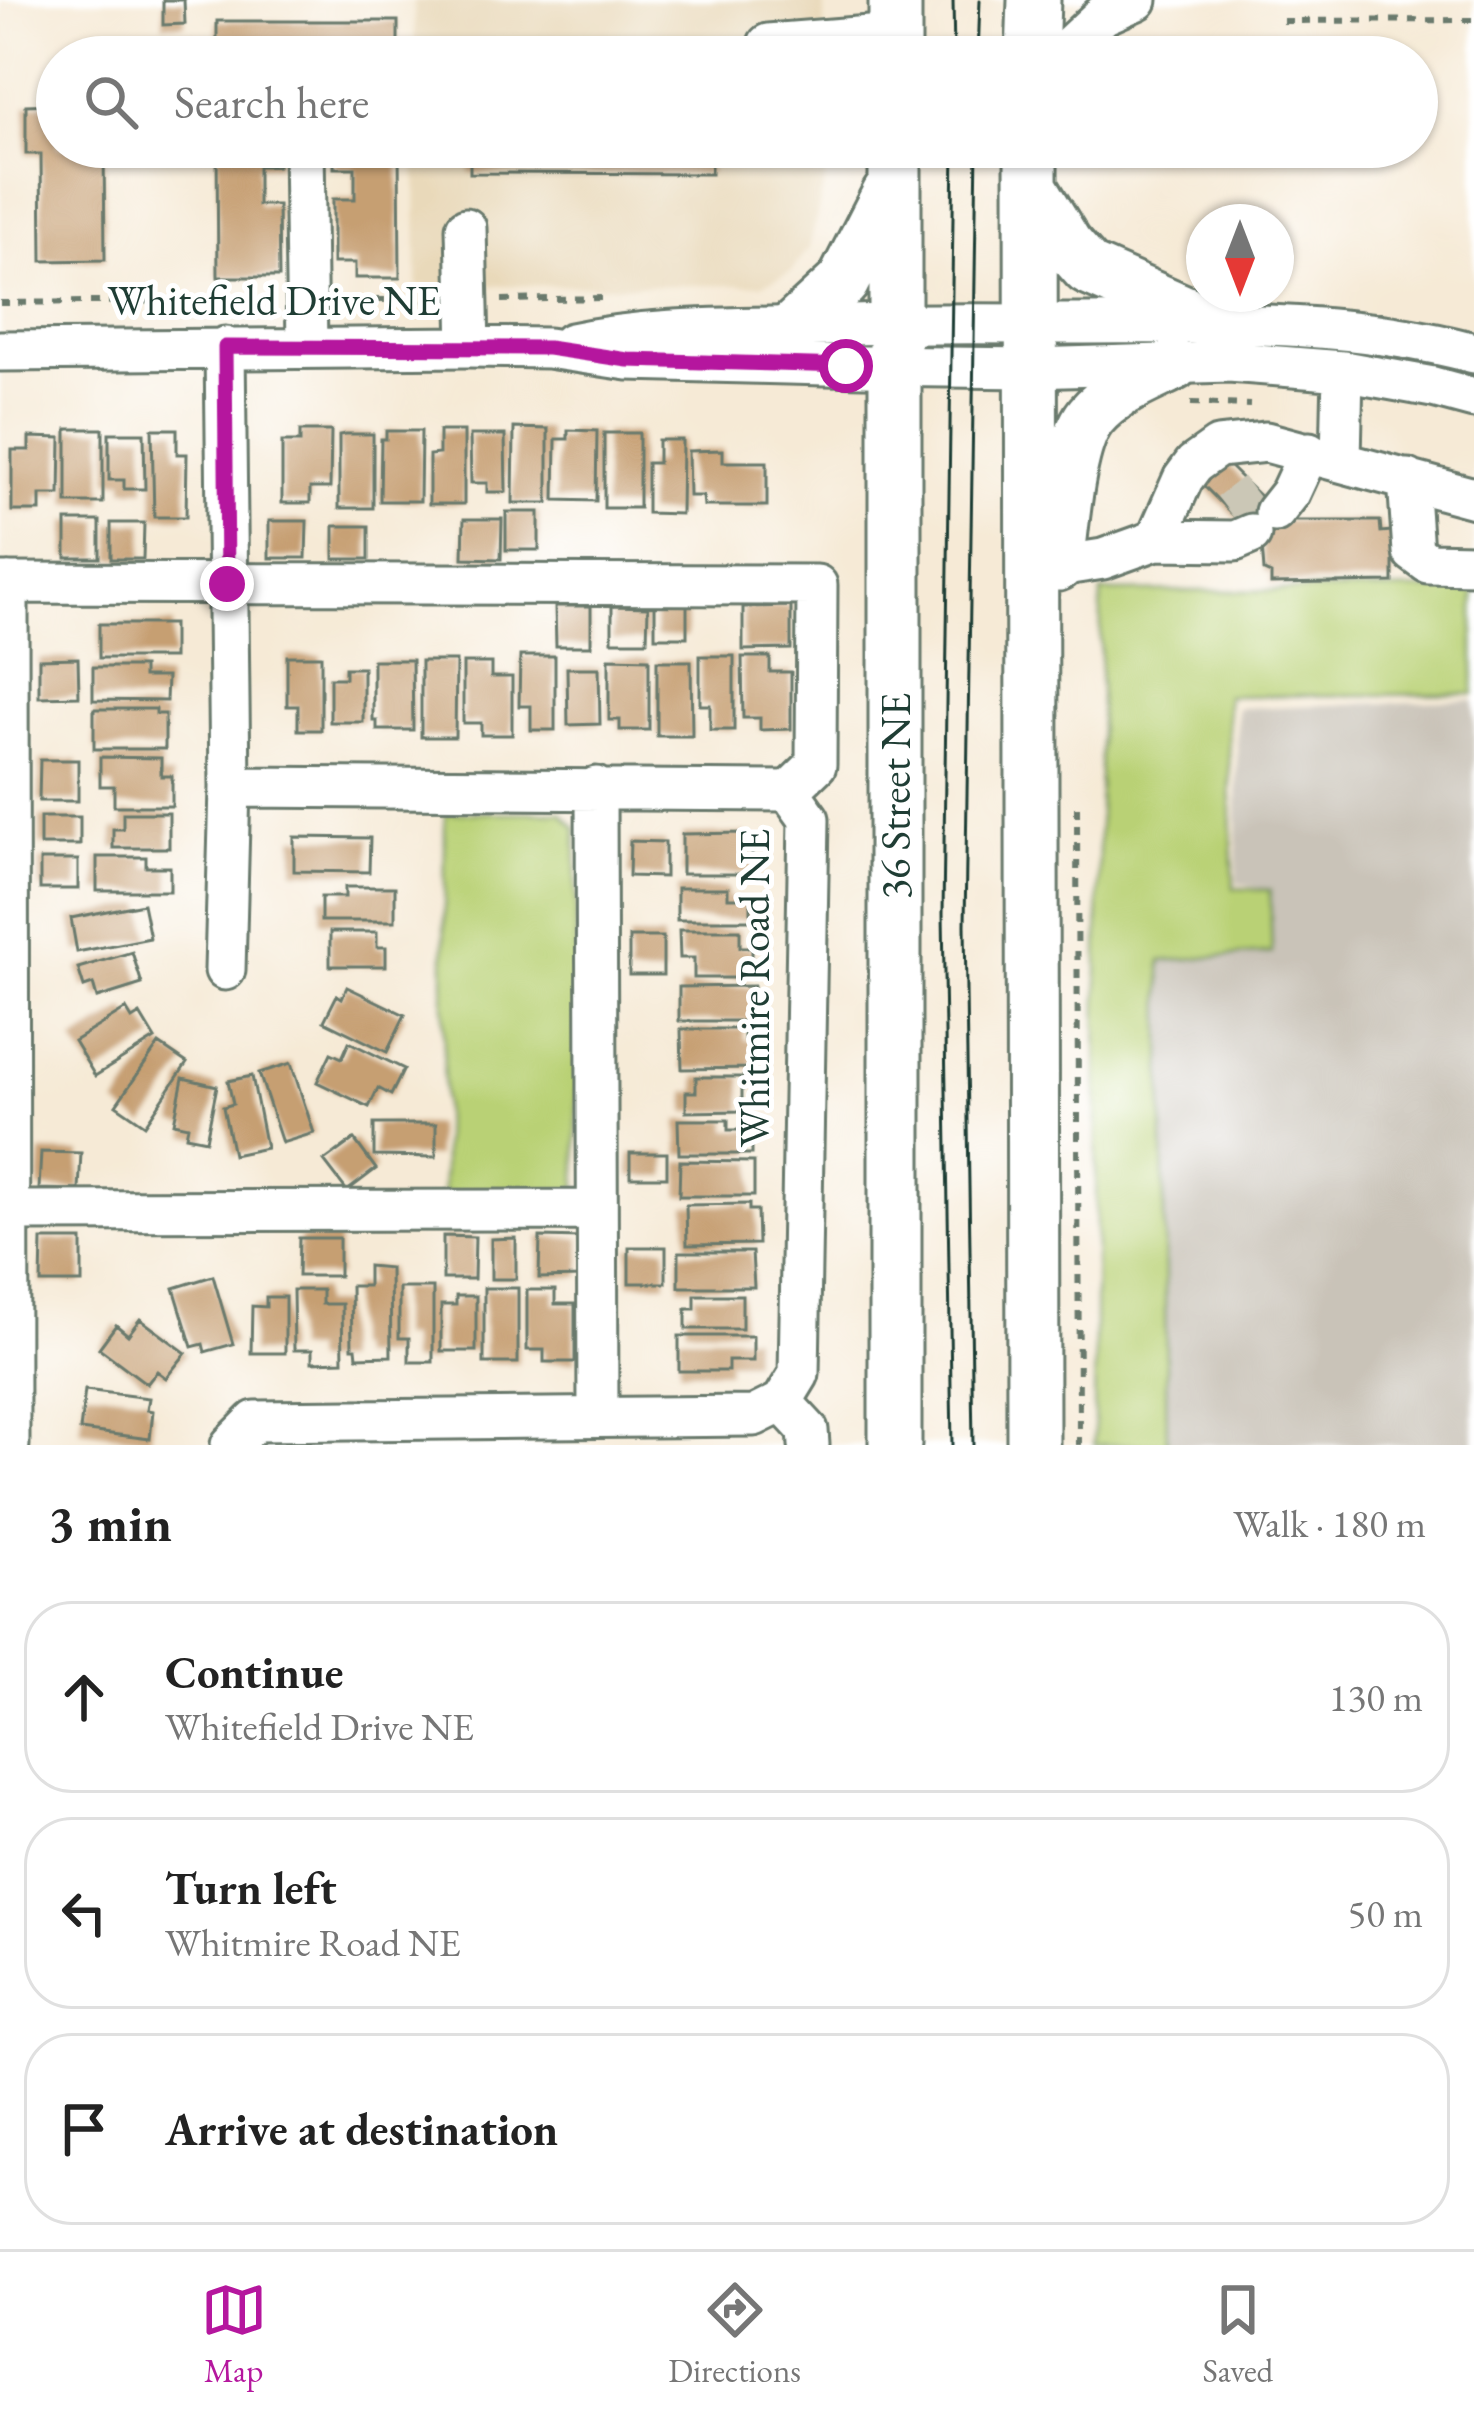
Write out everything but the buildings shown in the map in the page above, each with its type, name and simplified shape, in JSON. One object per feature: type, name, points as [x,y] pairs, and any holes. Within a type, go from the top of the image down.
[{"type":"main road","points":[[1033,36],[1034,0]]},
{"type":"main road","points":[[795,326],[843,281],[892,168]]},
{"type":"main road","name":"36 Street NE","points":[[895,168],[896,1445]]},
{"type":"main road","points":[[1031,168],[1066,244],[1088,269],[1211,323]]},
{"type":"main road","points":[[1031,168],[1033,1445]]},
{"type":"main road","points":[[1032,639],[1058,566],[1071,469],[1089,418],[1118,393],[1179,384]]},
{"type":"street","points":[[1080,36],[1103,15],[1137,0]]},
{"type":"street","points":[[841,36],[895,30]]},
{"type":"street","points":[[304,168],[307,347]]},
{"type":"street","points":[[466,228],[470,347]]},
{"type":"street","points":[[895,345],[1032,346],[1211,323],[1406,338],[1474,353]]},
{"type":"street","name":"Whitefield Drive NE","points":[[548,348],[631,330],[795,326],[895,345]]},
{"type":"street","name":"Whitefield Drive NE","points":[[0,350],[548,348],[628,360],[895,345]]},
{"type":"street","points":[[1032,346],[1179,384],[1229,362],[1343,371],[1474,398]]},
{"type":"street","points":[[225,347],[230,787],[225,970]]},
{"type":"street","points":[[1058,566],[1103,559],[1156,539],[1235,541],[1253,512],[1325,456],[1343,371]]},
{"type":"street","points":[[1156,539],[1183,479],[1194,464],[1218,447],[1266,442],[1474,498]]},
{"type":"street","points":[[1408,479],[1413,552],[1428,563],[1474,564]]},
{"type":"street","points":[[9,1445],[4,584],[817,585],[816,765],[789,791]]},
{"type":"street","name":"Whitmire Road NE","points":[[230,787],[789,791],[808,819],[799,1374],[782,1402]]},
{"type":"street","points":[[596,787],[598,1416]]},
{"type":"street","points":[[7,1211],[595,1210]]},
{"type":"street","points":[[231,1445],[255,1420],[754,1416],[782,1402],[808,1430],[809,1445]]},
{"type":"path","points":[[1283,21],[1474,20]]},
{"type":"path","points":[[0,303],[607,298]]},
{"type":"path","points":[[1179,384],[1251,405]]},
{"type":"path","points":[[1077,796],[1079,1445]]},
{"type":"shaded area","points":[[414,0],[824,0],[825,36],[415,36]]},
{"type":"shaded area","points":[[416,168],[825,168],[809,248],[791,272],[761,285],[417,286]]},
{"type":"shaded area","points":[[1474,700],[1474,1445],[1167,1445],[1161,961],[1272,952],[1270,890],[1237,883],[1237,708]]},
{"type":"green space","points":[[1474,589],[1474,694],[1227,696],[1234,888],[1270,890],[1272,953],[1161,961],[1167,1445],[1094,1445],[1101,592]]},
{"type":"green space","points":[[561,812],[576,828],[577,1192],[443,1194],[445,813]]},
{"type":"tunnel","points":[[1229,512],[1255,492]]},
{"type":"tram line","points":[[953,0],[954,36]]},
{"type":"tram line","points":[[979,36],[980,0]]},
{"type":"tram line","points":[[952,1445],[943,914],[954,168]]},
{"type":"tram line","points":[[973,1445],[965,925],[977,168]]},
{"type":"route","points":[[227,584],[225,347],[548,348],[628,360],[846,366]]}]
